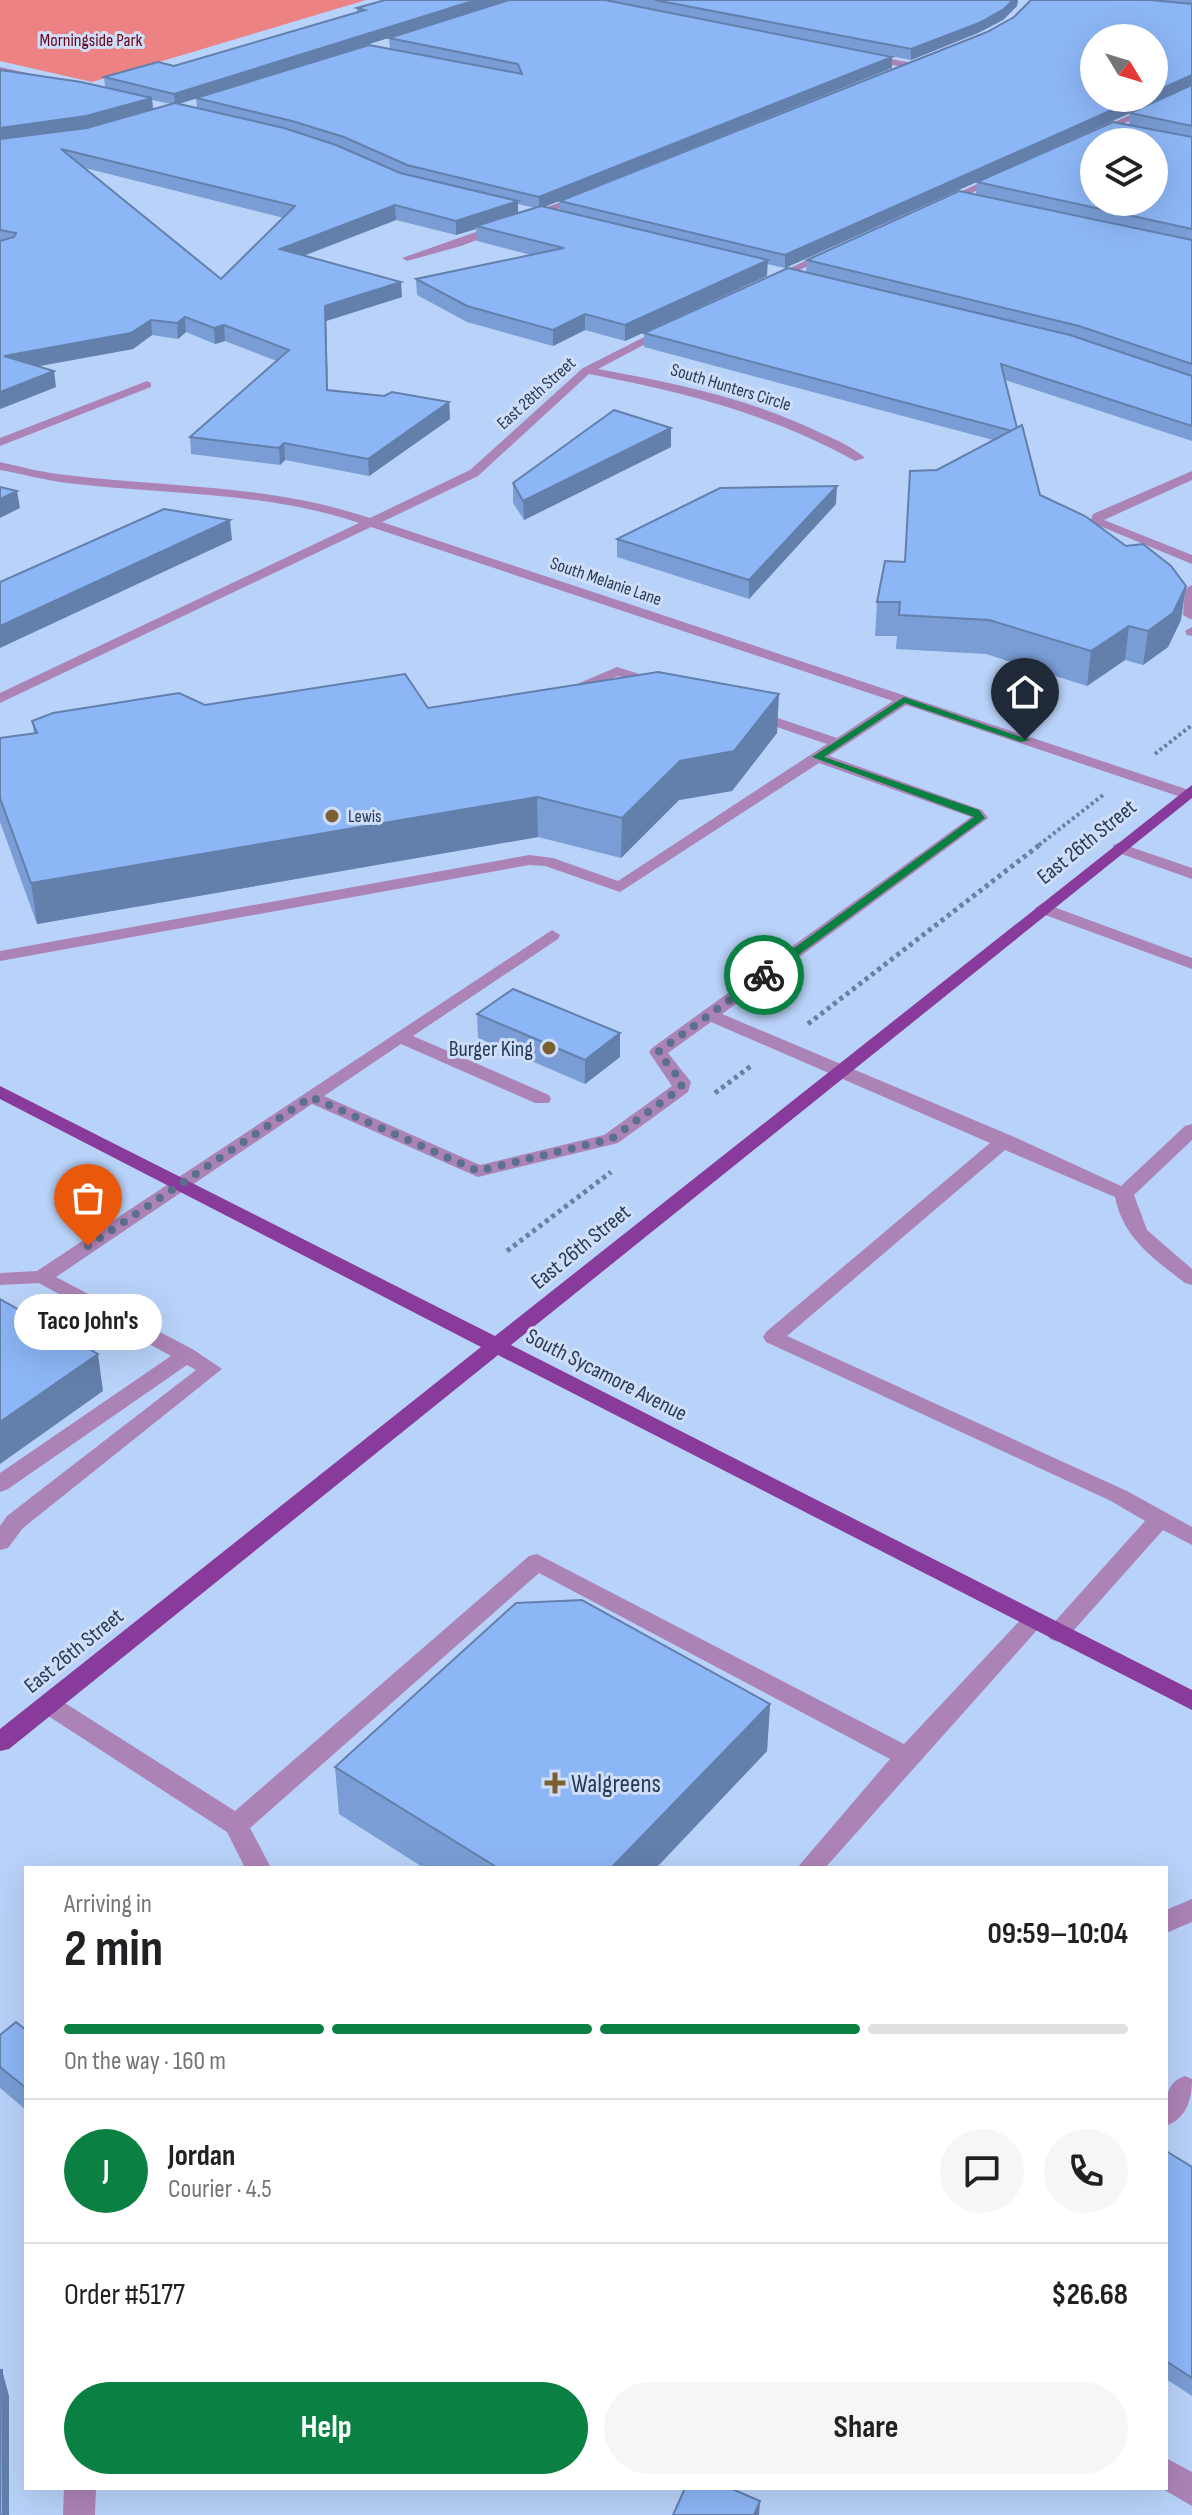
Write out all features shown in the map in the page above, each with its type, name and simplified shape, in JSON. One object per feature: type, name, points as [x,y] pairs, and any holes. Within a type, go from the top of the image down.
[{"type":"main road","name":"East 26th Street","points":[[0,1742],[1189,792]]},
{"type":"main road","name":"South Sycamore Avenue","points":[[0,1092],[1192,1701]]},
{"type":"street","points":[[850,54],[912,66]]},
{"type":"street","points":[[897,72],[926,61]]},
{"type":"street","points":[[0,70],[52,82]]},
{"type":"street","points":[[1111,127],[1192,89]]},
{"type":"street","points":[[1111,127],[1115,128]]},
{"type":"street","points":[[927,209],[1012,171]]},
{"type":"street","points":[[407,258],[537,216],[595,193]]},
{"type":"street","points":[[956,196],[983,202]]},
{"type":"street","points":[[507,208],[552,219]]},
{"type":"street","points":[[755,287],[840,248]]},
{"type":"street","points":[[767,270],[797,277]]},
{"type":"street","name":"East 28th Street","points":[[0,699],[474,473],[587,370],[687,319]]},
{"type":"street","name":"South Hunters Circle","points":[[587,370],[748,407],[803,428],[859,458]]},
{"type":"street","points":[[0,442],[147,385]]},
{"type":"street","name":"South Melanie Lane","points":[[0,466],[64,479],[267,496],[318,505],[1189,792]]},
{"type":"street","points":[[1192,475],[1098,517],[1097,522],[1192,560]]},
{"type":"street","points":[[1190,615],[1192,589]]},
{"type":"street","points":[[543,702],[617,671],[672,687]]},
{"type":"street","points":[[0,956],[529,860],[547,861],[620,887],[904,700]]},
{"type":"street","points":[[733,707],[838,743]]},
{"type":"street","points":[[311,1097],[478,1171],[611,1139],[681,1088],[682,1082],[658,1052],[980,818],[976,813],[817,757]]},
{"type":"street","points":[[1119,848],[1192,874]]},
{"type":"street","points":[[1043,908],[1192,964]]},
{"type":"street","points":[[42,1277],[552,935]]},
{"type":"street","points":[[709,1015],[1005,1140],[1124,1194]]},
{"type":"street","points":[[400,1037],[542,1099]]},
{"type":"street","points":[[1124,1194],[1192,1130]]},
{"type":"street","points":[[1005,1140],[773,1337],[1119,1496],[1192,1537]]},
{"type":"street","points":[[1124,1194],[1127,1217],[1139,1235],[1192,1279]]},
{"type":"street","points":[[0,1542],[15,1522],[211,1369],[42,1277],[1,1278]]},
{"type":"street","points":[[0,1484],[187,1355]]},
{"type":"street","points":[[1058,1633],[1160,1519]]},
{"type":"street","points":[[236,1825],[537,1562],[907,1757]]},
{"type":"street","points":[[812,1866],[1034,1620]]},
{"type":"street","points":[[48,1704],[236,1825],[257,1866]]},
{"type":"street","points":[[1168,1921],[1192,1910]]},
{"type":"street","points":[[1168,2111],[1185,2088]]},
{"type":"street","points":[[1168,2474],[1192,2491]]},
{"type":"street","points":[[79,2515],[80,2490]]},
{"type":"path","points":[[988,702],[1047,660]]},
{"type":"path","points":[[704,1101],[1192,725]]},
{"type":"path","points":[[507,1251],[618,1167]]},
{"type":"green space","name":"Morningside Park","points":[[0,0],[366,0],[92,82],[0,61]]},
{"type":"building","points":[[385,0],[476,0],[174,94],[104,77],[158,62],[174,66],[365,10],[357,8]]},
{"type":"building","points":[[509,0],[605,0],[892,57],[539,197],[407,165],[344,137],[196,98],[369,45],[522,74],[518,64],[389,38]]},
{"type":"building","points":[[655,0],[1013,0],[1004,9],[979,23],[911,49]]},
{"type":"building","points":[[1031,0],[1151,0],[1192,4],[1192,75],[1168,86],[1168,24],[1080,24],[1080,112],[1107,112],[785,255],[560,201],[987,32],[1014,17]]},
{"type":"building","points":[[0,70],[81,82],[152,98],[86,116],[0,128]]},
{"type":"building","points":[[1192,85],[1192,126],[1130,113],[1168,112],[1168,96]]},
{"type":"building","points":[[175,103],[284,128],[336,145],[400,173],[518,201],[456,221],[395,205],[280,249],[401,282],[325,306],[327,390],[384,396],[392,392],[449,402],[368,459],[284,443],[279,448],[190,437],[289,350],[224,325],[214,328],[185,317],[177,323],[151,320],[131,333],[4,356],[54,371],[0,392],[0,241],[14,237],[16,233],[0,230],[0,139],[87,128]],"holes":[[[61,149],[295,206],[221,279]]]},
{"type":"building","points":[[1113,122],[1145,128],[1099,128]]},
{"type":"building","points":[[1168,132],[1192,137],[1192,229],[1133,216],[1168,216]]},
{"type":"building","points":[[1080,137],[1080,205],[977,182]]},
{"type":"building","points":[[959,191],[1192,240],[1192,364],[1079,326],[807,260]]},
{"type":"building","points":[[541,206],[768,260],[625,325],[585,314],[553,330],[467,306],[416,279],[564,248],[476,226]]},
{"type":"building","points":[[788,268],[1070,335],[1192,376],[1192,426],[1001,364],[1017,428],[1012,431],[644,333]]},
{"type":"building","points":[[614,410],[671,428],[523,501],[513,483]]},
{"type":"building","points":[[1022,425],[1040,495],[1085,516],[1126,546],[1143,544],[1171,566],[1186,586],[1173,613],[1148,631],[1129,626],[1091,651],[989,620],[899,615],[900,602],[877,602],[885,561],[905,562],[910,471],[937,470]]},
{"type":"building","points":[[837,486],[749,580],[617,539],[720,488]]},
{"type":"building","points":[[0,487],[17,491],[0,499]]},
{"type":"building","points":[[164,509],[230,520],[0,626],[0,582]]},
{"type":"building","name":"Lewis","points":[[658,672],[779,694],[734,751],[680,761],[622,818],[537,797],[31,883],[0,798],[0,738],[37,733],[32,721],[53,713],[179,693],[205,705],[405,674],[428,708]]},
{"type":"building","points":[[513,989],[620,1033],[585,1060],[477,1014]]},
{"type":"building","points":[[0,1299],[98,1354],[0,1422]]},
{"type":"building","name":"Walgreens","points":[[582,1600],[770,1704],[613,1866],[495,1866],[335,1767],[516,1603]]},
{"type":"building","points":[[16,2022],[24,2028],[24,2086],[0,2067],[0,2035]]},
{"type":"building","points":[[1168,2152],[1192,2167],[1192,2378],[1168,2362]]},
{"type":"building","points":[[2,2370],[3,2515],[0,2515]]},
{"type":"building","points":[[684,2490],[735,2490],[760,2501],[754,2515],[673,2515]]},
{"type":"way so far","points":[[88,1246],[311,1097],[478,1171],[611,1139],[681,1088],[682,1082],[658,1056],[658,1052],[764,975]]},
{"type":"place","name":"Lewis","points":[[332,816]]},
{"type":"place","name":"Burger King","points":[[549,1048]]},
{"type":"place","name":"Taco John's","points":[[88,1246]]},
{"type":"place","name":"Walgreens","points":[[555,1783]]},
{"type":"route","points":[[764,975],[980,818],[976,813],[817,757],[904,700],[1025,740]]}]
